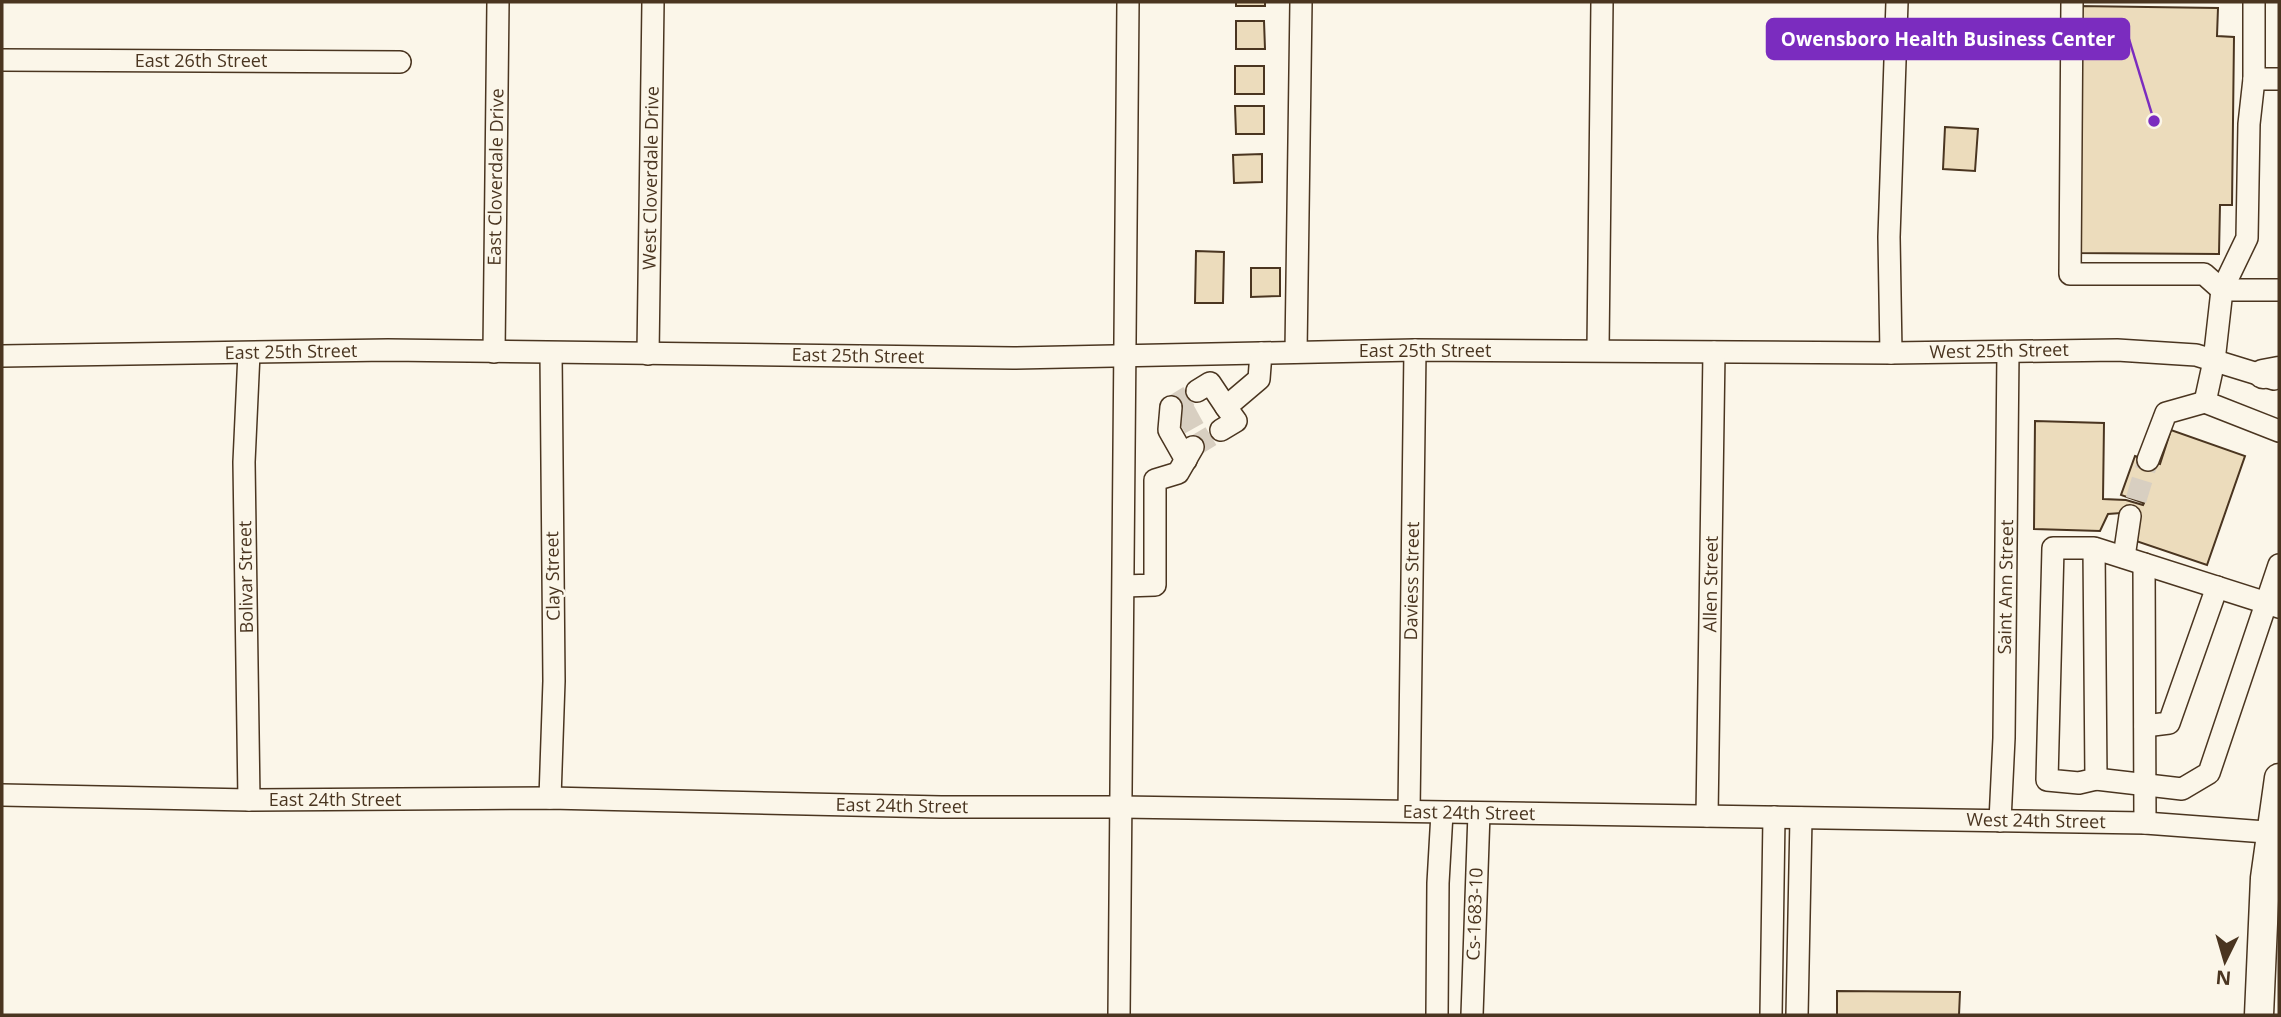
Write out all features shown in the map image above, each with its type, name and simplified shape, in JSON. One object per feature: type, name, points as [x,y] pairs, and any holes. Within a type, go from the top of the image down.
[{"type":"main road","points":[[2259,1015],[2263,904],[2275,833],[2279,778]]},
{"type":"street","name":"East Cloverdale Drive","points":[[494,352],[498,2]]},
{"type":"street","name":"West Cloverdale Drive","points":[[648,354],[653,2]]},
{"type":"street","points":[[1119,1015],[1127,356],[1128,2]]},
{"type":"street","points":[[1296,352],[1301,2]]},
{"type":"street","points":[[1598,349],[1602,2]]},
{"type":"street","points":[[1891,352],[1890,225],[1897,2]]},
{"type":"street","points":[[2072,2],[2070,274],[2204,274],[2222,290],[2279,290]]},
{"type":"street","points":[[2205,402],[2214,361],[2222,290],[2247,238],[2249,124],[2254,79],[2254,2]]},
{"type":"street","name":"East 26th Street","points":[[2,60],[400,62]]},
{"type":"street","points":[[2254,79],[2279,79]]},
{"type":"street","name":"East 25th Street","points":[[2,356],[494,352],[1127,356],[1598,349],[1714,352]]},
{"type":"street","name":"Daviess Street","points":[[1409,811],[1415,350]]},
{"type":"street","name":"West 25th Street","points":[[1714,352],[2157,351],[2274,375]]},
{"type":"street","name":"Allen Street","points":[[1707,816],[1714,352]]},
{"type":"street","name":"Saint Ann Street","points":[[2000,821],[2004,738],[2008,352]]},
{"type":"street","name":"Clay Street","points":[[550,798],[554,681],[551,353]]},
{"type":"street","points":[[1221,430],[1236,421],[1213,402],[1259,379],[1261,353]]},
{"type":"street","name":"Bolivar Street","points":[[248,354],[244,462],[249,800]]},
{"type":"street","points":[[2148,460],[2166,413],[2205,402],[2279,431]]},
{"type":"street","points":[[1124,586],[1155,586],[1155,480],[1178,473],[1181,435]]},
{"type":"street","points":[[2124,557],[2133,506]]},
{"type":"street","points":[[2273,604],[2094,548],[2053,548],[2050,557],[2047,780],[2078,783],[2096,779],[2182,789],[2209,773],[2273,604],[2279,565]]},
{"type":"street","points":[[2094,548],[2096,779]]},
{"type":"street","points":[[2144,564],[2145,822]]},
{"type":"street","points":[[2145,726],[2169,723],[2217,587]]},
{"type":"street","name":"East 24th Street","points":[[2,795],[249,800],[550,798],[941,807],[1121,807],[1801,818]]},
{"type":"street","points":[[1437,1015],[1438,883],[1443,813]]},
{"type":"street","name":"Cs-1683-10","points":[[1472,1015],[1479,813]]},
{"type":"street","points":[[1771,1015],[1774,817]]},
{"type":"street","points":[[1797,1015],[1801,818]]},
{"type":"street","name":"West 24th Street","points":[[1801,818],[2145,822],[2275,833]]},
{"type":"building","points":[[1236,2],[1265,2],[1265,6],[1236,6]]},
{"type":"building","points":[[2077,6],[2218,8],[2217,36],[2234,37],[2232,205],[2220,205],[2219,254],[2074,253]]},
{"type":"building","points":[[1236,21],[1264,21],[1265,49],[1236,49]]},
{"type":"building","points":[[1235,66],[1264,66],[1264,94],[1235,94]]},
{"type":"building","points":[[1235,106],[1264,106],[1264,134],[1236,134]]},
{"type":"building","points":[[1945,127],[1978,129],[1975,171],[1943,169]]},
{"type":"building","points":[[1262,154],[1262,182],[1234,183],[1233,155]]},
{"type":"building","points":[[1196,251],[1224,252],[1223,303],[1195,303]]},
{"type":"building","points":[[1251,268],[1280,268],[1280,296],[1251,297]]},
{"type":"building","points":[[2035,421],[2104,423],[2103,499],[2126,500],[2143,505],[2144,503],[2121,495],[2135,456],[2160,464],[2171,430],[2245,456],[2207,565],[2133,540],[2121,513],[2108,514],[2100,531],[2034,529]]},
{"type":"building","points":[[1837,991],[1960,992],[1959,1015],[1837,1015]]},
{"type":"tunnel","points":[[1171,407],[1197,391]]},
{"type":"tunnel","points":[[1180,424],[1207,409]]},
{"type":"tunnel","points":[[1193,447],[1221,430]]},
{"type":"tunnel","points":[[2136,500],[2148,460]]},
{"type":"place","name":"Owensboro Health Business Center","points":[[2154,121]]}]
